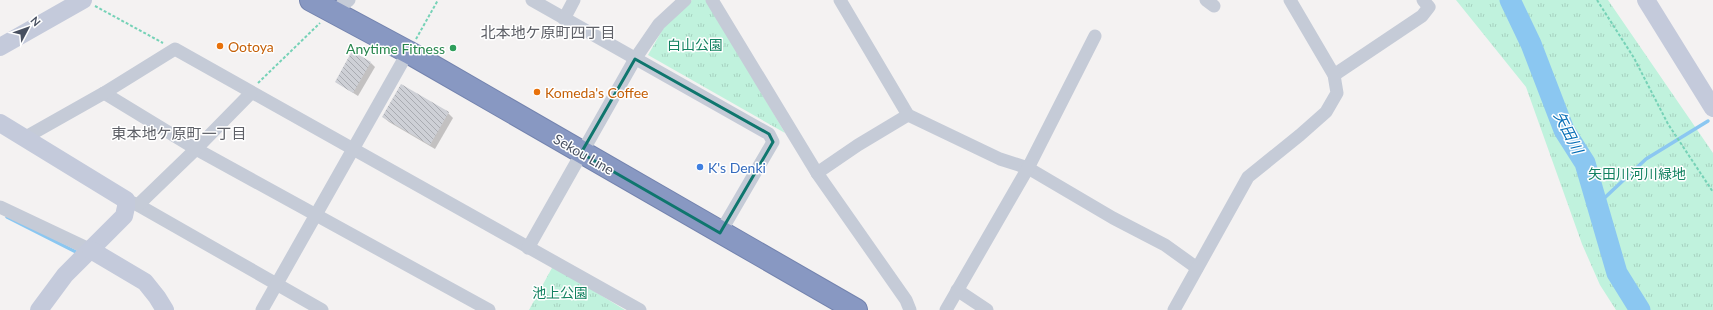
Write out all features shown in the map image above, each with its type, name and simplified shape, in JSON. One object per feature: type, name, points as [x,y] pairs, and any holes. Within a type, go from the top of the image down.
[{"type":"highway","name":"Sekou Line","points":[[311,0],[341,6],[408,52],[856,310]]},
{"type":"street","points":[[0,47],[83,0]]},
{"type":"street","points":[[532,0],[769,134],[773,142],[720,233]]},
{"type":"street","points":[[564,19],[574,0]]},
{"type":"street","points":[[528,248],[635,59],[659,24],[685,0]]},
{"type":"street","points":[[712,0],[817,173],[906,300],[910,310]]},
{"type":"street","points":[[840,0],[908,114],[1000,159],[1028,168],[1113,218],[1164,245],[1197,268]]},
{"type":"street","points":[[1174,310],[1248,177],[1326,112],[1337,92],[1334,75],[1290,0]]},
{"type":"street","points":[[1334,75],[1422,16],[1429,7],[1423,0]]},
{"type":"street","points":[[1646,0],[1712,104]]},
{"type":"street","points":[[946,310],[1028,168],[1095,36]]},
{"type":"street","points":[[26,137],[104,93],[175,49],[640,310]]},
{"type":"street","points":[[262,310],[408,52]]},
{"type":"street","points":[[39,310],[65,275],[124,216],[126,207],[196,149],[250,92]]},
{"type":"street","points":[[104,93],[196,149],[317,214],[489,310]]},
{"type":"street","points":[[817,173],[908,114]]},
{"type":"street","points":[[0,123],[26,137],[132,202],[322,310]]},
{"type":"street","points":[[0,206],[91,250],[145,282],[158,297],[165,310]]},
{"type":"street","points":[[957,290],[987,310]]},
{"type":"path","points":[[83,0],[175,49]]},
{"type":"path","points":[[408,52],[438,0]]},
{"type":"path","points":[[1597,0],[1634,58],[1668,124],[1713,192]]},
{"type":"path","points":[[250,92],[341,6]]},
{"type":"highlighted area","points":[[635,59],[769,134],[773,142],[720,233],[581,153]]},
{"type":"green space","name":"白山公園","points":[[692,0],[707,0],[785,133],[648,55],[664,27]]},
{"type":"green space","name":"矢田川河川緑地","points":[[1456,0],[1608,0],[1713,153],[1713,310],[1616,310],[1600,285],[1582,244],[1526,87]]},
{"type":"green space","name":"池上公園","points":[[553,266],[625,310],[529,310]]},
{"type":"building","points":[[352,51],[371,62],[353,93],[335,82]]},
{"type":"building","points":[[401,84],[449,112],[430,145],[382,117]]},
{"type":"waterway","name":"矢田川","points":[[1510,0],[1531,44],[1564,130],[1585,163],[1617,273],[1640,310]]},
{"type":"waterway","points":[[1598,204],[1646,159],[1708,121]]},
{"type":"waterway","points":[[7,217],[78,253]]},
{"type":"place","name":"Ootoya","points":[[220,46]]},
{"type":"place","name":"Anytime Fitness","points":[[453,48]]},
{"type":"place","name":"Komeda's Coffee","points":[[537,92]]},
{"type":"place","name":"K's Denki","points":[[700,167]]},
{"type":"district","name":"北本地ケ原町四丁目","points":[[548,32]]},
{"type":"district","name":"東本地ケ原町一丁目","points":[[179,133]]}]
